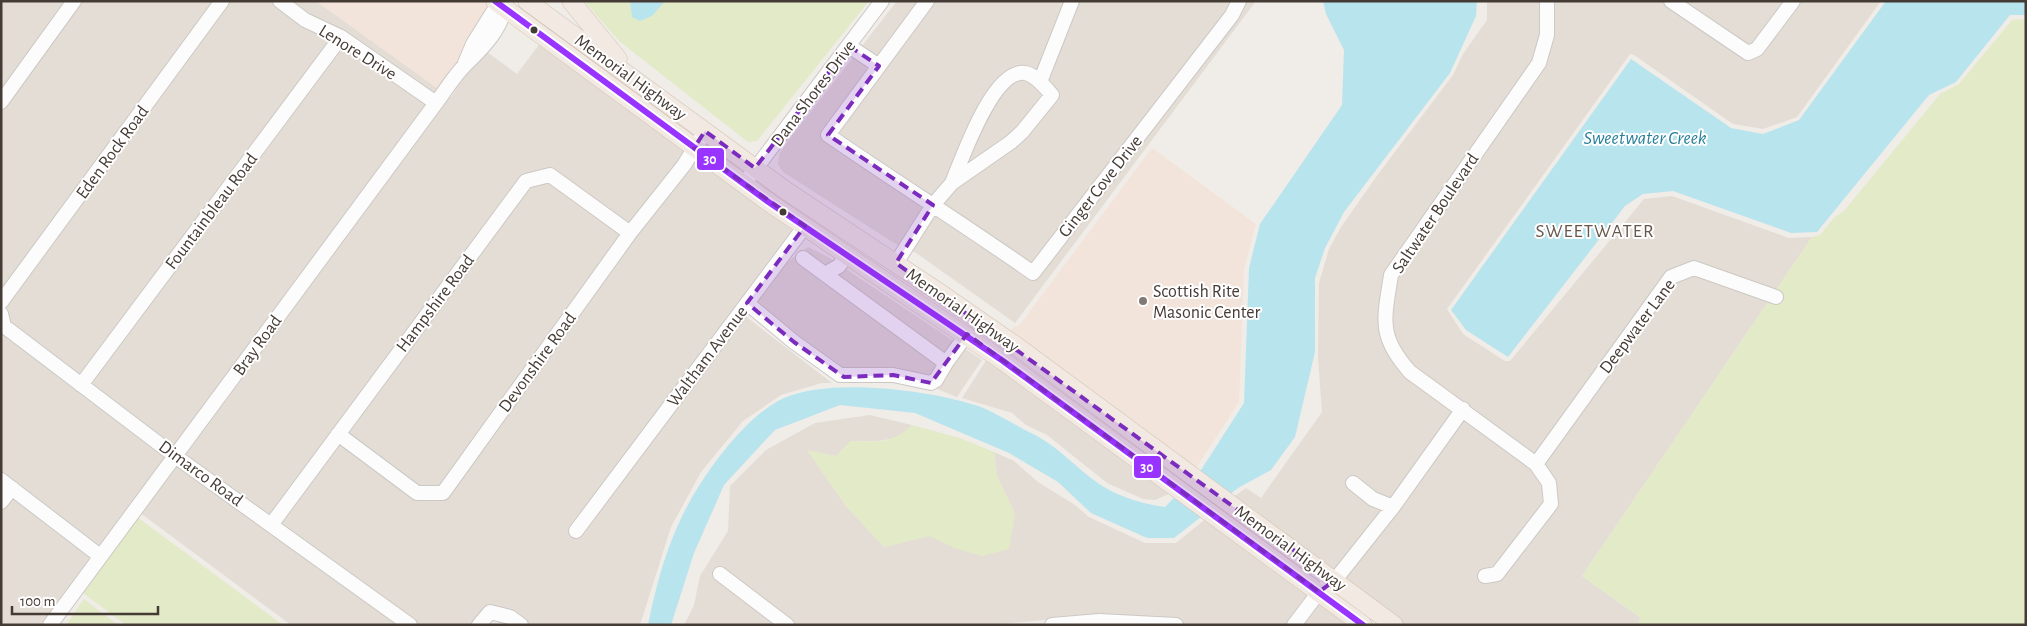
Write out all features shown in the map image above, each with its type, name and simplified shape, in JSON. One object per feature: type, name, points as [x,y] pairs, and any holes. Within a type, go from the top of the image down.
[{"type":"main road","points":[[571,1],[638,82]]},
{"type":"main road","name":"Memorial Highway","points":[[511,5],[638,82],[815,211],[978,319],[1394,625]]},
{"type":"main road","name":"Memorial Highway","points":[[511,5],[694,148],[804,226],[843,261],[967,334],[1363,625]]},
{"type":"main road","points":[[804,226],[815,211]]},
{"type":"main road","points":[[967,334],[978,319]]},
{"type":"street","points":[[1,102],[74,1]]},
{"type":"street","name":"Eden Rock Road","points":[[1,302],[222,1]]},
{"type":"street","name":"Lenore Drive","points":[[280,1],[305,20],[341,37],[436,103]]},
{"type":"street","name":"Dana Shores Drive","points":[[744,184],[882,1]]},
{"type":"street","name":"Ginger Cove Drive","points":[[927,1],[828,135],[951,215],[1033,273],[1232,15],[1239,1]]},
{"type":"street","points":[[1040,82],[1072,1]]},
{"type":"street","name":"Saltwater Boulevard","points":[[1485,576],[1497,574],[1550,504],[1550,483],[1536,464],[1410,372],[1394,353],[1386,331],[1385,317],[1391,275],[1539,62],[1547,35],[1547,1]]},
{"type":"street","points":[[1671,1],[1748,53],[1757,49],[1793,1]]},
{"type":"street","name":"Bray Road","points":[[50,625],[464,66],[473,44],[511,5]]},
{"type":"street","name":"Fountainbleau Road","points":[[81,384],[341,37]]},
{"type":"street","points":[[849,46],[879,66]]},
{"type":"street","points":[[896,263],[933,205],[952,183],[1022,132],[1052,95],[1040,82],[1026,73],[1012,76],[1004,82],[980,117],[952,183]]},
{"type":"street","name":"Devonshire Road","points":[[338,434],[417,493],[442,493],[630,233],[684,165],[705,131]]},
{"type":"street","name":"Hampshire Road","points":[[271,524],[526,181],[550,175],[630,233]]},
{"type":"street","name":"Waltham Avenue","points":[[576,531],[804,226]]},
{"type":"street","points":[[802,258],[946,363]]},
{"type":"street","points":[[831,278],[843,261]]},
{"type":"street","name":"Deepwater Lane","points":[[1536,464],[1671,277],[1694,268],[1776,297]]},
{"type":"street","points":[[747,302],[794,342],[840,375],[893,375],[931,382],[936,380],[967,334]]},
{"type":"street","name":"Dimarco Road","points":[[1,314],[4,326],[176,456],[410,625]]},
{"type":"street","points":[[1294,625],[1319,592],[1335,580],[1393,507],[1462,409]]},
{"type":"street","points":[[1,502],[6,484],[100,556]]},
{"type":"street","points":[[1353,484],[1373,499],[1393,507]]},
{"type":"street","points":[[720,574],[787,625]]},
{"type":"street","points":[[479,625],[490,612],[510,617],[521,625]]},
{"type":"street","points":[[1052,625],[1099,621],[1176,625]]},
{"type":"highlighted area","points":[[849,46],[879,66],[828,135],[933,205],[896,263],[1335,580],[1319,592],[967,334],[931,383],[893,375],[844,377],[794,342],[747,303],[805,226],[694,148],[705,131],[755,168]]},
{"type":"shaded area","points":[[1,1],[68,1],[1,93]]},
{"type":"shaded area","points":[[81,1],[216,1],[1,294],[1,110]]},
{"type":"shaded area","points":[[229,1],[271,1],[302,25],[333,39],[80,377],[9,322],[5,306]]},
{"type":"shaded area","points":[[290,1],[316,1],[440,90],[435,95]]},
{"type":"shaded area","points":[[316,1],[485,1],[491,6],[460,63],[440,90]]},
{"type":"shaded area","points":[[897,1],[1256,1],[1015,323],[916,253],[894,243],[783,172],[778,165],[779,154],[791,137]]},
{"type":"shaded area","points":[[1487,1],[1881,1],[1797,117],[1763,129],[1733,124],[1630,54],[1447,309],[1463,334],[1505,361],[1510,361],[1644,199],[1672,196],[1789,238],[1812,237],[1582,576],[1641,618],[1637,625],[1403,625],[1232,498],[1246,488],[1261,498],[1322,412],[1318,357],[1319,283],[1329,249],[1341,227],[1379,173],[1453,75],[1463,54],[1487,20]]},
{"type":"shaded area","points":[[541,42],[687,150],[629,225],[553,171],[526,176],[270,517],[183,454],[448,96],[451,97],[467,72],[487,52],[517,74]]},
{"type":"shaded area","points":[[342,44],[429,104],[175,448],[88,383]]},
{"type":"shaded area","points":[[1152,148],[1256,224],[1244,269],[1239,402],[1195,470],[1009,334],[1013,327],[1019,326]]},
{"type":"shaded area","points":[[695,156],[797,228],[569,532],[577,538],[744,315],[832,383],[822,383],[781,395],[743,421],[701,472],[671,527],[640,625],[532,625],[513,613],[473,625],[419,625],[279,523],[339,441],[413,498],[442,498]]},
{"type":"shaded area","points":[[548,181],[622,234],[440,487],[419,488],[346,432],[529,186]]},
{"type":"shaded area","points":[[808,247],[828,257],[982,360],[957,397],[937,389],[894,383],[840,383],[749,313],[786,263]]},
{"type":"shaded area","points":[[1,331],[168,457],[99,549],[1,473]]},
{"type":"shaded area","points":[[987,359],[1171,493],[1155,500],[1143,499],[1107,483],[1047,435],[1026,425],[1012,413],[962,398]]},
{"type":"shaded area","points":[[870,415],[912,425],[898,438],[877,441],[851,441],[836,456],[808,451],[846,506],[884,547],[1015,514],[997,476],[994,452],[1014,461],[1038,482],[1075,505],[1089,517],[1145,543],[1176,543],[1208,517],[1312,594],[1288,625],[1186,625],[1178,619],[1099,615],[989,625],[797,625],[720,567],[713,576],[778,625],[684,625],[694,605],[700,576],[728,531],[730,486],[766,450],[815,423]]},
{"type":"shaded area","points":[[176,463],[400,625],[291,625],[139,512]]},
{"type":"shaded area","points":[[12,496],[92,558],[43,625],[1,625],[1,511]]},
{"type":"shaded area","points":[[1320,600],[1354,625],[1301,625]]},
{"type":"green space","points":[[584,1],[869,1],[757,141],[748,142],[619,41]]},
{"type":"green space","points":[[2026,19],[2026,625],[1637,625],[1641,618],[1582,576],[1812,237],[1820,235],[1835,217],[1844,211],[1940,94],[1959,84],[2012,20]]},
{"type":"green space","points":[[912,425],[960,438],[994,452],[997,476],[1015,514],[1009,549],[982,556],[957,549],[929,536],[884,547],[846,506],[807,450],[836,456],[851,441],[890,439]]},
{"type":"green space","points":[[137,517],[283,625],[126,625],[83,593]]},
{"type":"green space","points":[[84,599],[118,625],[66,625]]},
{"type":"water","points":[[630,1],[665,1],[652,16],[640,21],[632,17]]},
{"type":"water","points":[[1323,1],[1477,1],[1476,16],[1450,73],[1344,212],[1325,248],[1315,278],[1315,352],[1295,437],[1271,470],[1238,488],[1174,538],[1147,538],[1091,513],[1058,482],[1009,453],[915,413],[840,405],[775,430],[724,485],[694,553],[671,625],[648,625],[667,552],[685,510],[711,468],[733,440],[760,413],[784,398],[804,392],[828,388],[882,388],[936,395],[981,407],[1041,438],[1095,481],[1111,491],[1133,500],[1165,507],[1201,470],[1244,403],[1249,268],[1260,224],[1342,105],[1344,50],[1326,14]]},
{"type":"water","name":"Sweetwater Creek","points":[[1886,1],[2026,1],[2026,15],[2010,15],[1956,82],[1929,95],[1817,232],[1791,233],[1673,191],[1643,194],[1625,206],[1508,357],[1466,330],[1451,310],[1631,59],[1731,128],[1763,134],[1799,120]]},
{"type":"transit line","name":"30","points":[[495,1],[767,201],[1003,361],[1363,625]]},
{"type":"place","name":"Scottish Rite Masonic Center","points":[[1143,301]]},
{"type":"district","name":"SWEETWATER","points":[[1595,230]]}]
